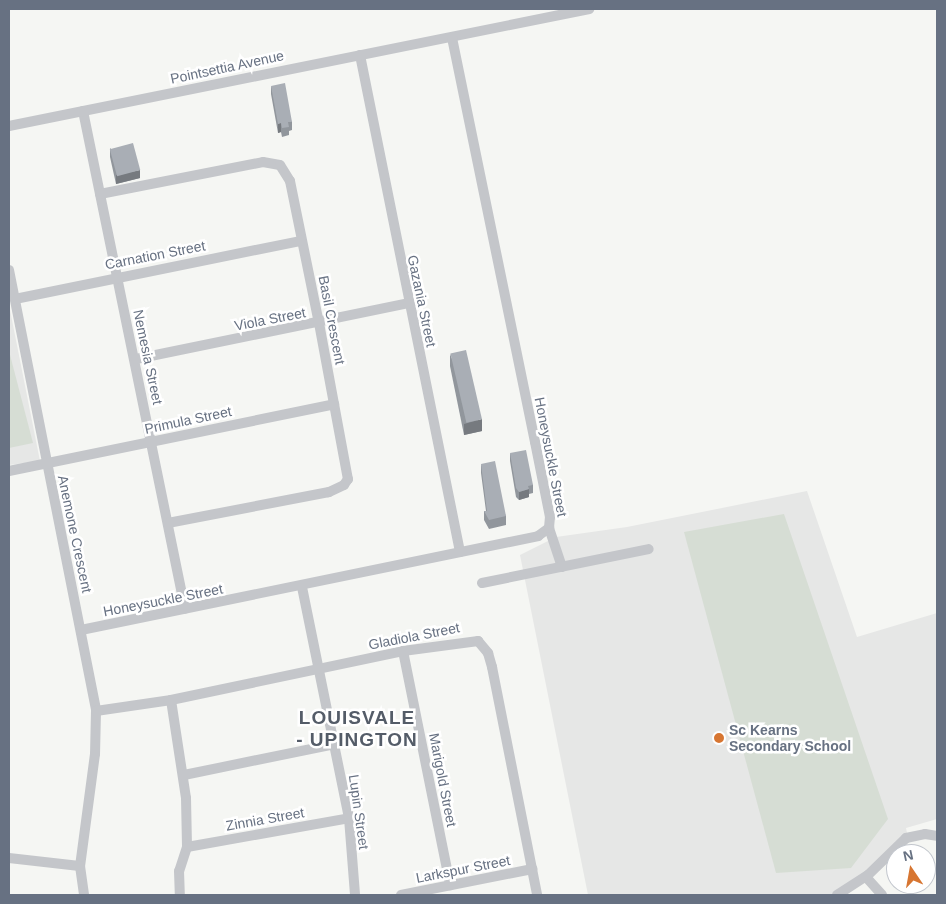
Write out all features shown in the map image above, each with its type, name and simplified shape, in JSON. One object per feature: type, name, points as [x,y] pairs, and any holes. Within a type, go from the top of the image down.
[{"type":"street","name":"Pointsettia Avenue","points":[[9,126],[589,9]]},
{"type":"street","name":"Honeysuckle Street","points":[[80,630],[302,587],[538,536],[549,528],[550,517],[452,36]]},
{"type":"street","name":"Gazania Street","points":[[360,55],[408,303],[460,552]]},
{"type":"street","name":"Nemesia Street","points":[[83,111],[116,276],[136,359],[150,442],[185,609]]},
{"type":"street","name":"Basil Crescent","points":[[100,194],[263,162],[275,163],[286,172],[290,181],[348,479],[344,485],[329,492],[168,523]]},
{"type":"street","name":"Carnation Street","points":[[15,299],[116,276],[301,241]]},
{"type":"street","name":"Anemone Crescent","points":[[9,270],[96,711],[95,754],[80,866],[84,895]]},
{"type":"street","name":"Viola Street","points":[[136,359],[319,323],[408,303]]},
{"type":"street","name":"Primula Street","points":[[9,471],[334,404]]},
{"type":"street","points":[[549,528],[562,566]]},
{"type":"street","points":[[482,583],[649,549]]},
{"type":"street","name":"Lupin Street","points":[[302,587],[349,818],[355,895]]},
{"type":"street","name":"Gladiola Street","points":[[96,711],[171,700],[403,651],[471,640],[484,645],[492,667],[538,895]]},
{"type":"street","name":"Marigold Street","points":[[403,651],[450,885]]},
{"type":"street","points":[[171,700],[184,775],[187,847],[178,881],[180,895]]},
{"type":"street","points":[[184,775],[335,744]]},
{"type":"street","name":"Zinnia Street","points":[[187,847],[349,818]]},
{"type":"street","points":[[837,895],[866,876],[895,848],[910,837],[937,836]]},
{"type":"street","points":[[9,858],[80,866]]},
{"type":"street","name":"Larkspur Street","points":[[400,895],[532,869]]},
{"type":"street","points":[[866,876],[882,895]]},
{"type":"shaded area","points":[[9,305],[40,461],[9,465]]},
{"type":"shaded area","points":[[9,351],[33,443],[9,448]]},
{"type":"shaded area","name":"Sc Kearns Secondary School","points":[[807,491],[857,637],[937,613],[937,819],[906,828],[908,838],[901,844],[886,844],[886,856],[837,895],[588,895],[520,555],[556,537],[627,527]]},
{"type":"shaded area","points":[[784,514],[888,819],[851,868],[776,873],[684,532]]},
{"type":"building","points":[[285,83],[292,122],[288,122],[289,127],[282,128],[281,123],[278,124],[271,86]]},
{"type":"building","points":[[133,143],[140,170],[117,176],[110,149]]},
{"type":"building","points":[[466,350],[482,419],[466,423],[450,354]]},
{"type":"building","points":[[526,450],[533,485],[528,486],[529,489],[519,492],[516,488],[510,453]]},
{"type":"building","points":[[495,461],[506,516],[489,520],[484,511],[487,511],[481,464]]},
{"type":"place","name":"Sc Kearns Secondary School","points":[[719,738]]},
{"type":"district","name":"LOUISVALE - UPINGTON","points":[[357,729]]}]
